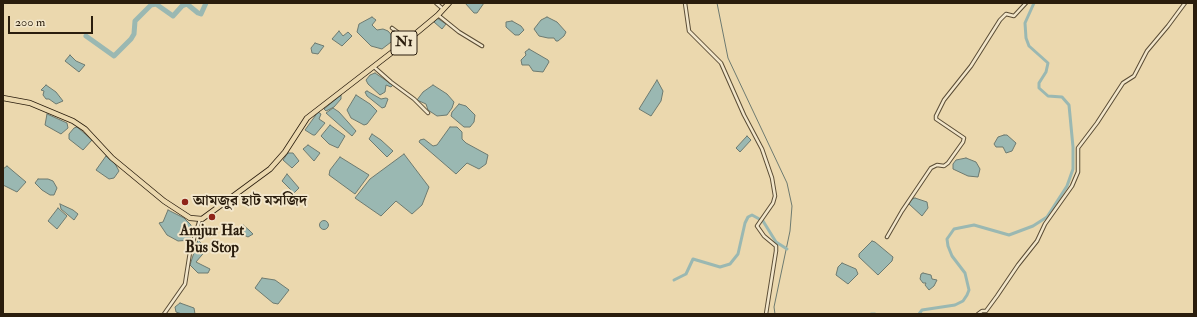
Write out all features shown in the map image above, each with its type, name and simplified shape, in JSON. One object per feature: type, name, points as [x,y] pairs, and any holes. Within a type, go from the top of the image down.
[{"type":"highway","name":"N1","points":[[200,219],[214,212],[270,168],[285,152],[308,118],[408,40],[438,15],[449,3]]},
{"type":"highway","points":[[3,98],[30,103],[73,121],[85,129],[112,158],[164,202],[190,218],[200,219]]},
{"type":"street","points":[[436,3],[443,9]]},
{"type":"street","points":[[685,3],[689,31],[721,63],[768,162],[775,196],[773,203],[757,226],[764,236],[776,246],[766,314]]},
{"type":"street","points":[[887,237],[902,211],[931,168],[937,164],[944,166],[948,163],[963,142],[964,138],[936,119],[944,100],[971,66],[1000,20],[1006,14],[1014,16],[1026,3]]},
{"type":"street","points":[[978,314],[982,311],[986,311],[1018,265],[1037,241],[1045,224],[1072,186],[1078,172],[1078,148],[1097,123],[1123,83],[1134,76],[1148,51],[1185,3]]},
{"type":"street","points":[[438,15],[459,32],[482,46]]},
{"type":"street","points":[[392,28],[408,40]]},
{"type":"street","points":[[374,67],[391,82],[414,98],[428,113]]},
{"type":"street","points":[[164,314],[185,284],[190,252],[200,219]]},
{"type":"water","points":[[465,3],[484,3],[477,13],[474,13]]},
{"type":"water","points":[[372,17],[376,20],[372,25],[377,30],[383,29],[388,31],[395,39],[382,49],[371,46],[357,32],[359,24]]},
{"type":"water","points":[[547,17],[557,22],[566,32],[558,41],[554,38],[539,36],[534,29],[541,20]]},
{"type":"water","points":[[437,18],[446,24],[442,29],[434,22]]},
{"type":"water","points":[[512,21],[521,26],[524,30],[519,35],[515,35],[506,27],[506,22]]},
{"type":"water","points":[[339,31],[343,36],[348,32],[352,36],[342,46],[332,39]]},
{"type":"water","points":[[315,43],[324,46],[318,54],[312,53],[311,48]]},
{"type":"water","points":[[529,49],[548,60],[549,62],[543,72],[533,71],[529,65],[522,65],[521,60],[526,55],[525,52]]},
{"type":"water","points":[[70,55],[76,61],[85,65],[79,72],[65,61]]},
{"type":"water","points":[[375,73],[393,85],[391,87],[386,85],[385,92],[380,95],[368,84],[366,80],[370,75]]},
{"type":"water","points":[[657,80],[663,91],[661,101],[651,116],[639,109]]},
{"type":"water","points":[[46,85],[56,92],[63,101],[56,104],[49,99],[46,99],[43,95],[44,91],[41,90]]},
{"type":"water","points":[[433,85],[447,94],[454,102],[447,115],[437,116],[428,110],[426,104],[417,100],[423,92]]},
{"type":"water","points":[[367,91],[381,99],[388,99],[385,107],[382,108],[367,96],[365,92]]},
{"type":"water","points":[[341,95],[341,99],[334,107],[326,111],[324,109]]},
{"type":"water","points":[[356,95],[370,104],[377,111],[367,124],[364,125],[351,118],[347,110]]},
{"type":"water","points":[[459,104],[466,106],[475,115],[474,122],[470,127],[464,127],[451,116],[452,112]]},
{"type":"water","points":[[333,108],[339,112],[356,131],[352,136],[326,113]]},
{"type":"water","points":[[318,112],[321,114],[319,119],[325,123],[315,135],[313,135],[305,130]]},
{"type":"water","points":[[47,114],[67,123],[68,128],[61,134],[45,125]]},
{"type":"water","points":[[330,125],[345,136],[338,148],[329,144],[321,136]]},
{"type":"water","points":[[77,127],[92,140],[83,150],[69,139],[69,134],[74,128]]},
{"type":"water","points":[[450,127],[457,127],[462,132],[462,139],[466,143],[488,155],[486,164],[479,169],[467,163],[456,174],[419,142],[420,140],[424,139],[433,146],[437,145]]},
{"type":"water","points":[[372,134],[393,151],[387,157],[369,139]]},
{"type":"water","points":[[1007,135],[1016,143],[1012,151],[1006,153],[1003,147],[996,147],[994,144],[998,137]]},
{"type":"water","points":[[747,136],[751,140],[740,152],[736,148]]},
{"type":"water","points":[[308,145],[320,153],[314,161],[303,149]]},
{"type":"water","points":[[288,153],[293,153],[299,161],[292,168],[283,160]]},
{"type":"water","points":[[404,154],[429,187],[422,205],[412,214],[396,201],[381,216],[355,198],[370,179]]},
{"type":"water","points":[[106,156],[114,162],[119,171],[114,178],[109,179],[96,170]]},
{"type":"water","points":[[340,157],[369,175],[355,194],[329,175],[330,170]]},
{"type":"water","points":[[966,158],[976,162],[980,169],[978,177],[968,176],[953,169],[953,164],[956,160]]},
{"type":"water","points":[[7,166],[26,182],[17,192],[3,185],[3,169]]},
{"type":"water","points":[[287,174],[299,188],[294,193],[282,181]]},
{"type":"water","points":[[38,179],[48,179],[53,181],[57,188],[54,195],[50,195],[42,190],[35,183]]},
{"type":"water","points":[[915,198],[927,202],[928,208],[922,216],[909,204],[912,199]]},
{"type":"water","points":[[60,204],[78,214],[74,220],[61,209]]},
{"type":"water","points":[[58,208],[67,216],[57,229],[48,221]]},
{"type":"water","points":[[168,210],[184,218],[191,225],[192,231],[189,235],[191,240],[178,241],[167,235],[159,223],[163,222]]},
{"type":"water","points":[[322,221],[326,221],[328,225],[326,229],[322,229],[320,227],[320,223]]},
{"type":"water","points":[[243,225],[253,234],[248,237],[242,234],[238,230]]},
{"type":"water","points":[[198,240],[207,249],[196,262],[210,269],[208,273],[198,273],[190,265]]},
{"type":"water","points":[[872,241],[893,257],[892,261],[878,275],[859,257],[859,254]]},
{"type":"water","points":[[842,263],[856,269],[858,274],[848,284],[836,275],[838,267]]},
{"type":"water","points":[[921,274],[931,275],[932,279],[937,280],[934,286],[929,290],[925,285],[926,283],[923,283],[920,279]]},
{"type":"water","points":[[262,278],[275,280],[289,290],[278,304],[273,303],[255,288]]},
{"type":"water","points":[[180,303],[194,308],[195,314],[182,314],[176,312],[175,307]]},
{"type":"waterway","points":[[86,36],[114,56],[131,39],[134,34],[135,21],[151,5],[156,4],[173,16],[182,6],[187,4],[201,14],[206,3]]},
{"type":"waterway","points":[[717,3],[728,58],[787,183],[792,206],[790,231],[774,307],[775,314]]},
{"type":"waterway","points":[[919,314],[922,310],[955,305],[963,301],[967,295],[969,290],[965,273],[952,256],[948,246],[947,239],[954,229],[974,225],[1009,235],[1033,226],[1047,217],[1067,186],[1073,169],[1073,147],[1069,105],[1062,97],[1048,96],[1039,88],[1039,83],[1046,72],[1048,63],[1029,46],[1026,38],[1025,23],[1034,3]]},
{"type":"waterway","points":[[674,280],[686,274],[693,259],[720,267],[730,264],[738,254],[745,223],[748,217],[752,215],[763,221],[776,242],[787,249]]},
{"type":"place","name":"আমজুর হাট মসজিদ","points":[[185,202]]},
{"type":"place","name":"Amjur Hat Bus Stop","points":[[212,217]]}]
